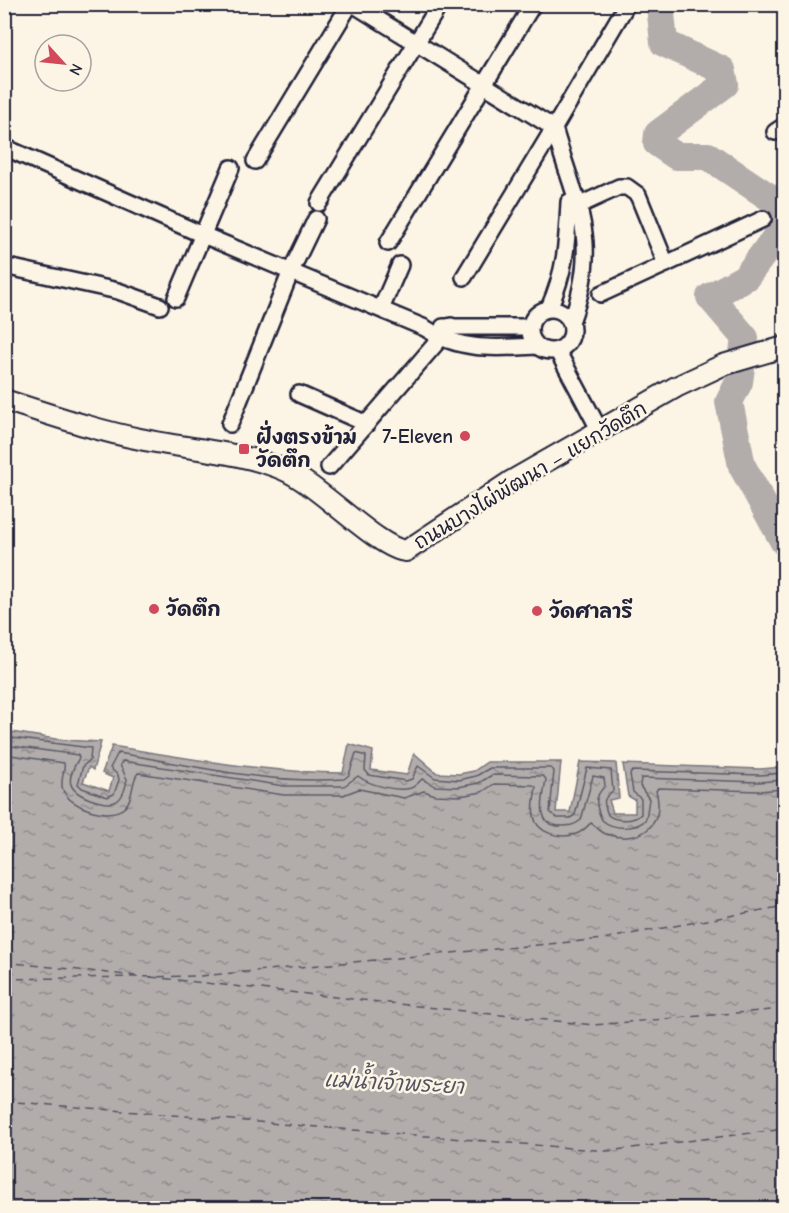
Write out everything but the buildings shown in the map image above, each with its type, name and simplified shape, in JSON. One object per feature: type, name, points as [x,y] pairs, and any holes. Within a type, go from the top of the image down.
[{"type":"street","points":[[255,161],[351,4],[417,42],[554,128],[587,248],[584,277],[571,322],[570,339],[557,350],[543,350],[532,340],[530,327],[533,318],[540,311],[549,308],[566,314],[571,322]]},
{"type":"street","points":[[319,203],[440,4]]},
{"type":"street","points":[[388,243],[533,4]]},
{"type":"street","points":[[464,277],[627,4]]},
{"type":"street","points":[[4,147],[203,235],[425,328],[442,339],[488,349],[536,346]]},
{"type":"street","points":[[176,298],[231,168]]},
{"type":"street","points":[[574,207],[619,188],[627,187],[633,190],[638,195],[666,264]]},
{"type":"street","points":[[549,308],[560,284],[574,207]]},
{"type":"street","points":[[230,424],[291,271],[316,219]]},
{"type":"street","points":[[601,294],[763,219]]},
{"type":"street","points":[[381,309],[400,265]]},
{"type":"street","points":[[4,266],[118,291],[160,306]]},
{"type":"street","points":[[329,467],[451,326]]},
{"type":"street","points":[[425,328],[530,327]]},
{"type":"street","name":"ถนนบางไผ่พัฒนา – แยกวัดตึก","points":[[4,400],[137,439],[256,461],[282,469],[320,491],[389,546],[406,551],[510,483],[676,387],[723,365],[784,347]]},
{"type":"street","points":[[557,350],[600,431]]},
{"type":"street","points":[[299,394],[368,424]]},
{"type":"water","name":"แม่น้ำเจ้าพระยา","points":[[5,731],[62,740],[101,742],[93,770],[89,767],[83,782],[109,791],[113,778],[102,773],[112,746],[227,764],[314,772],[343,773],[349,744],[373,751],[371,770],[407,775],[414,753],[437,773],[459,774],[474,771],[487,762],[561,762],[556,812],[570,812],[580,762],[616,763],[619,798],[609,800],[613,813],[635,813],[635,800],[628,796],[623,764],[760,769],[784,767],[784,1208],[5,1208]]},
{"type":"waterway","points":[[660,4],[664,43],[722,70],[725,84],[658,134],[657,143],[676,156],[708,156],[784,207]]},
{"type":"waterway","points":[[784,214],[776,237],[746,277],[710,297],[745,338],[739,382],[729,402],[742,466],[784,542]]},
{"type":"ferry route","points":[[4,979],[201,976],[603,939],[784,906]]},
{"type":"ferry route","points":[[4,962],[136,976]]},
{"type":"ferry route","points":[[150,977],[593,1025],[784,1009]]},
{"type":"ferry route","points":[[4,1101],[607,1151],[784,1129]]},
{"type":"place","name":"7-Eleven","points":[[465,436]]},
{"type":"place","name":"ฝั่งตรงข้าม วัดตึก","points":[[244,449]]},
{"type":"place","name":"วัดตึก","points":[[154,609]]},
{"type":"place","name":"วัดศาลารี","points":[[537,611]]}]
